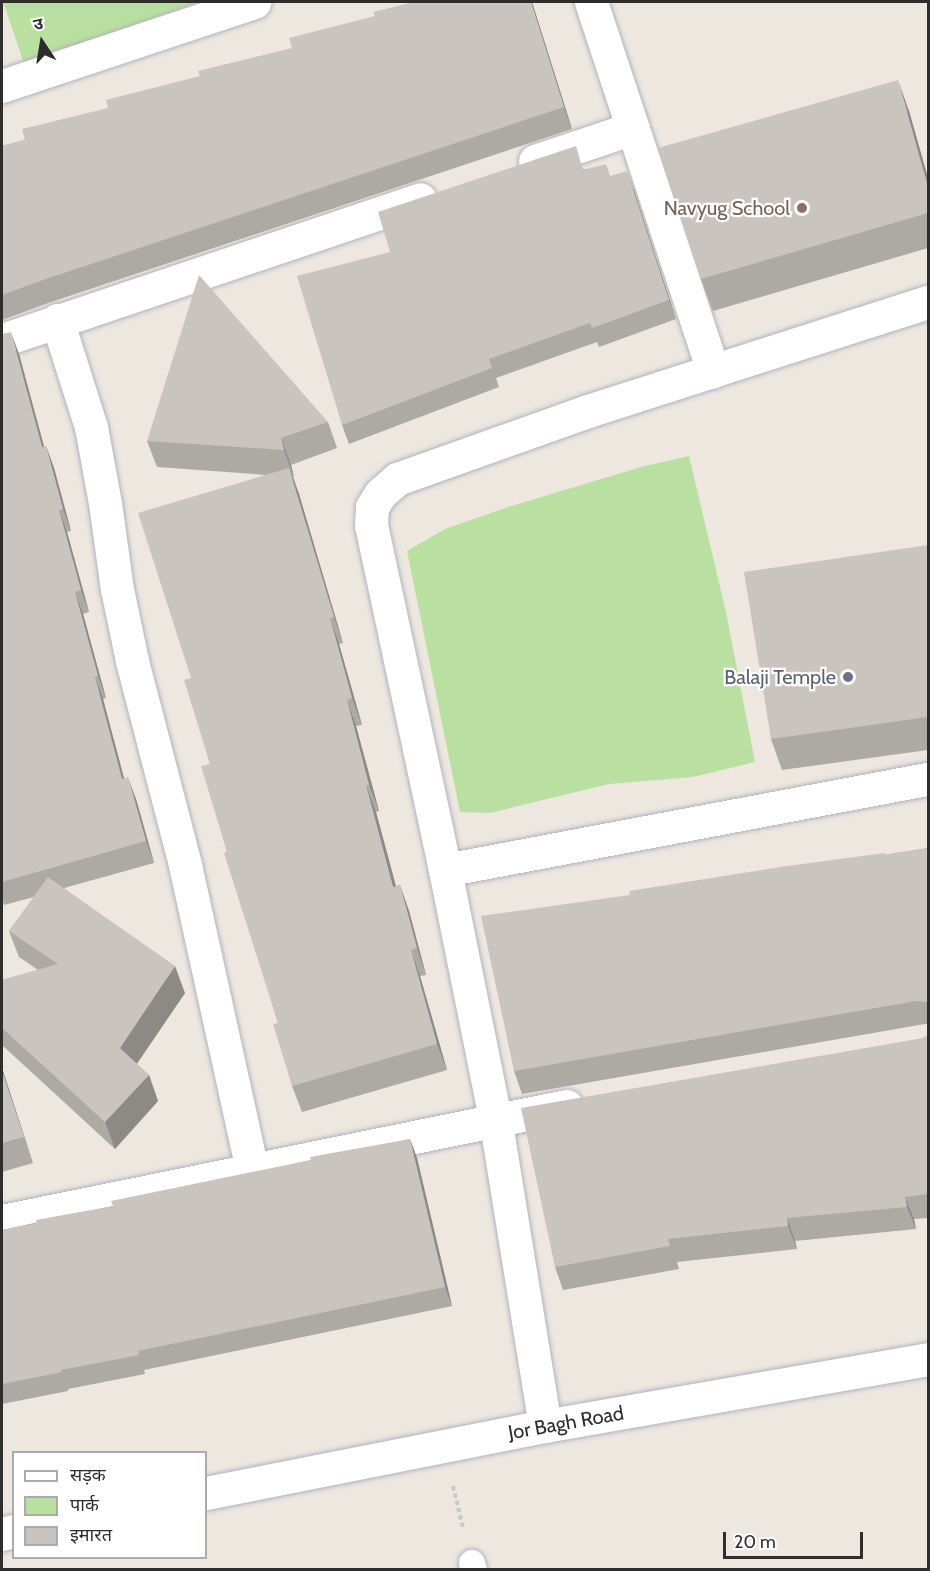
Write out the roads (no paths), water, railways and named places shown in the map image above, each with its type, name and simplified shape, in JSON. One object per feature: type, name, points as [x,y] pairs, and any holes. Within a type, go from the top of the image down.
[{"type":"street","points":[[2,83],[254,2]]},
{"type":"street","points":[[591,2],[713,371]]},
{"type":"street","points":[[508,169],[633,128]]},
{"type":"street","points":[[2,340],[452,188]]},
{"type":"street","points":[[545,1426],[495,1118],[445,870],[371,526],[372,507],[380,494],[397,479],[588,411],[928,302]]},
{"type":"street","points":[[57,320],[91,427],[117,589],[132,661],[185,865],[252,1169]]},
{"type":"street","points":[[445,870],[928,779]]},
{"type":"street","points":[[2,1221],[495,1118],[601,1100]]},
{"type":"street","name":"Jor Bagh Road","points":[[207,1493],[545,1426],[928,1359]]},
{"type":"place","name":"Navyug School","points":[[802,208]]},
{"type":"place","name":"Balaji Temple","points":[[848,677]]}]
